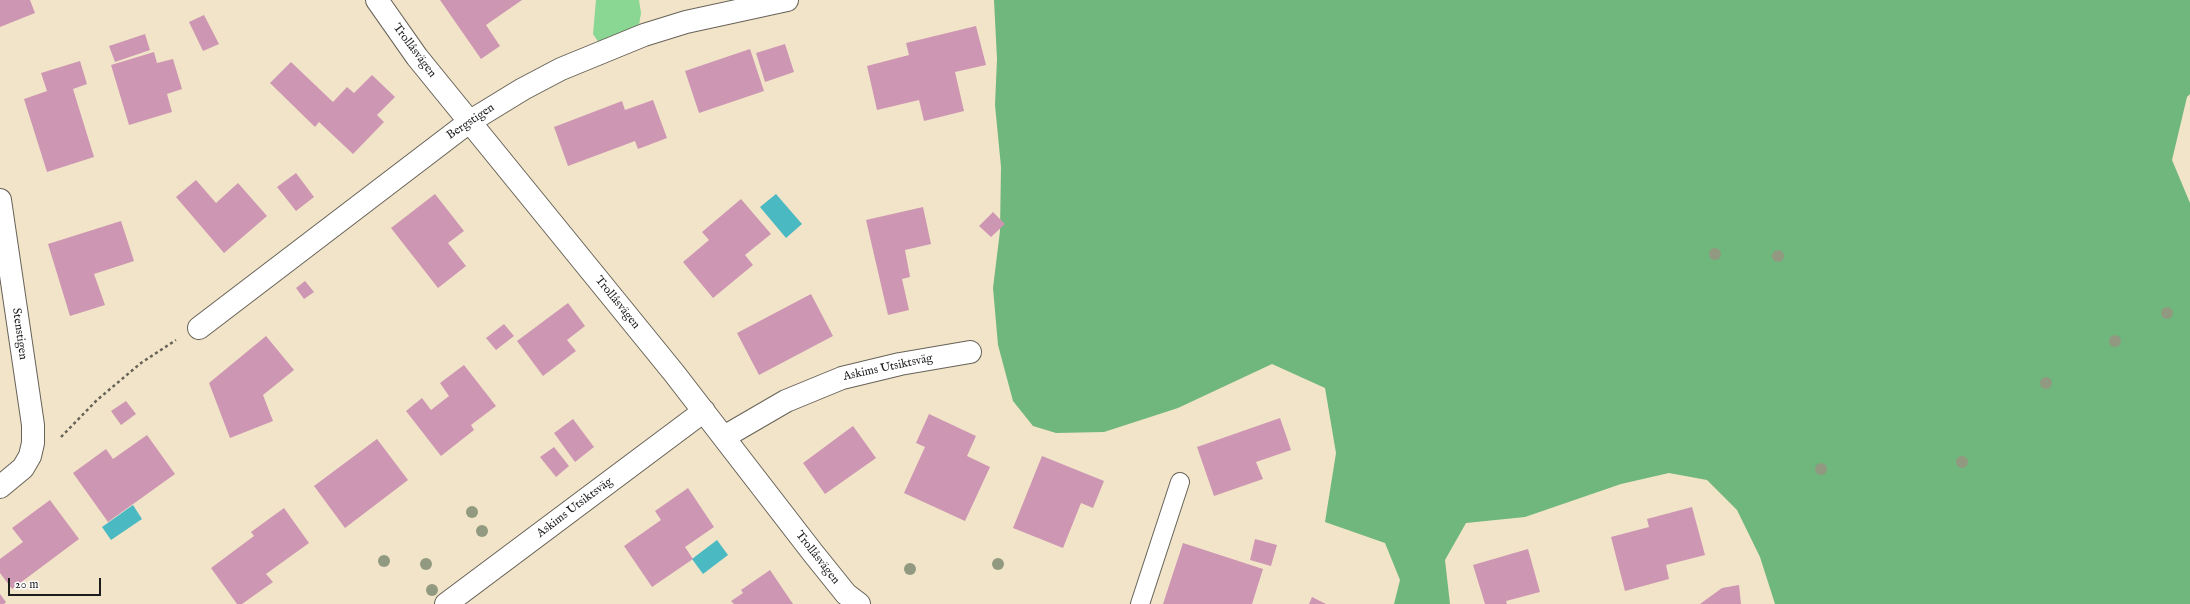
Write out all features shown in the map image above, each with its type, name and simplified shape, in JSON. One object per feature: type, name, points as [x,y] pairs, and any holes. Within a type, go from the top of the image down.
[{"type":"street","name":"Trollåsvägen","points":[[377,0],[417,57],[704,411],[846,594],[859,604]]},
{"type":"street","name":"Bergstigen","points":[[199,328],[469,122],[523,89],[561,69],[644,35],[686,22],[787,0]]},
{"type":"street","name":"Stenstigen","points":[[0,200],[32,425],[30,456],[23,468],[0,487]]},
{"type":"street","name":"Askims Utsiktsväg","points":[[724,437],[786,402],[842,378],[900,364],[970,352]]},
{"type":"street","name":"Askims Utsiktsväg","points":[[446,604],[704,411]]},
{"type":"lane","points":[[1140,604],[1180,482]]},
{"type":"path","points":[[60,438],[97,400],[141,363],[199,328]]},
{"type":"green space","points":[[596,0],[639,0],[641,13],[639,25],[599,43],[593,34]]},
{"type":"green space","points":[[994,0],[2190,0],[2190,94],[2187,97],[2172,160],[2190,203],[2190,604],[1775,604],[1760,557],[1737,510],[1707,480],[1669,473],[1621,484],[1525,517],[1466,523],[1445,560],[1450,604],[1394,604],[1400,580],[1385,543],[1325,522],[1336,453],[1325,388],[1272,364],[1178,408],[1104,432],[1056,433],[1033,426],[1013,401],[998,345],[993,288],[1000,231],[1001,167],[995,105],[997,59]]},
{"type":"water","points":[[776,194],[802,224],[786,238],[760,207]]},
{"type":"water","points":[[133,505],[142,519],[111,540],[102,527]]},
{"type":"water","points":[[717,540],[728,555],[703,574],[692,559]]},
{"type":"building","points":[[0,0],[30,0],[35,13],[0,27]]},
{"type":"building","points":[[440,0],[522,0],[486,25],[500,46],[481,59]]},
{"type":"building","points":[[204,15],[219,44],[203,51],[189,22]]},
{"type":"building","points":[[976,26],[986,65],[955,72],[964,111],[924,121],[919,100],[877,110],[867,66],[909,55],[906,43]]},
{"type":"building","points":[[145,34],[150,50],[115,62],[109,46]]},
{"type":"building","points":[[785,44],[794,72],[765,82],[756,53]]},
{"type":"building","points":[[750,49],[764,91],[699,113],[685,71]]},
{"type":"building","points":[[154,52],[157,63],[173,59],[182,89],[167,94],[172,112],[129,125],[111,65]]},
{"type":"building","points":[[80,61],[87,84],[73,89],[94,157],[47,172],[24,99],[47,91],[41,73]]},
{"type":"building","points":[[291,62],[333,102],[347,87],[354,93],[372,75],[395,97],[377,115],[384,122],[353,154],[319,122],[315,127],[270,83]]},
{"type":"building","points":[[653,100],[667,138],[638,149],[635,141],[568,166],[554,127],[622,101],[625,110]]},
{"type":"building","points":[[296,173],[314,197],[296,211],[277,187]]},
{"type":"building","points":[[196,180],[216,203],[238,183],[267,216],[224,253],[176,197]]},
{"type":"building","points":[[435,194],[464,231],[448,243],[466,266],[438,288],[391,228]]},
{"type":"building","points":[[741,199],[771,234],[745,255],[753,265],[713,298],[683,262],[709,240],[702,232]]},
{"type":"building","points":[[923,207],[931,244],[905,250],[910,277],[902,279],[909,310],[888,315],[866,220]]},
{"type":"building","points":[[993,212],[1005,224],[991,237],[979,226]]},
{"type":"building","points":[[121,221],[134,261],[94,274],[105,305],[70,316],[48,244]]},
{"type":"building","points":[[305,281],[314,292],[304,299],[296,288]]},
{"type":"building","points":[[811,294],[833,336],[759,375],[737,333]]},
{"type":"building","points":[[568,303],[585,326],[567,340],[576,351],[543,376],[517,341]]},
{"type":"building","points":[[504,324],[514,336],[496,350],[486,338]]},
{"type":"building","points":[[266,336],[294,370],[263,395],[273,421],[230,438],[209,383]]},
{"type":"building","points":[[464,365],[496,406],[471,425],[474,430],[441,456],[406,411],[422,398],[431,410],[449,396],[440,383]]},
{"type":"building","points":[[126,401],[136,414],[121,425],[111,411]]},
{"type":"building","points":[[929,414],[976,436],[967,456],[990,467],[965,521],[904,493],[925,447],[916,443]]},
{"type":"building","points":[[1280,418],[1291,450],[1256,462],[1263,479],[1214,496],[1197,447]]},
{"type":"building","points":[[573,419],[594,447],[575,462],[554,433]]},
{"type":"building","points":[[853,426],[876,458],[825,494],[803,463]]},
{"type":"building","points":[[147,435],[175,474],[108,522],[73,473],[106,449],[113,459]]},
{"type":"building","points":[[377,439],[408,480],[345,528],[314,486]]},
{"type":"building","points":[[554,447],[569,466],[556,477],[540,457]]},
{"type":"building","points":[[1042,456],[1104,481],[1093,508],[1081,503],[1063,548],[1013,528]]},
{"type":"building","points":[[688,488],[714,527],[685,547],[693,559],[652,587],[624,546],[661,520],[655,511]]},
{"type":"building","points":[[50,500],[79,539],[12,589],[0,573],[0,559],[23,542],[12,528]]},
{"type":"building","points":[[1692,507],[1705,555],[1666,565],[1669,579],[1625,591],[1611,537],[1649,527],[1647,519]]},
{"type":"building","points":[[284,508],[309,543],[266,574],[273,582],[242,604],[237,604],[211,568],[254,536],[251,532]]},
{"type":"building","points":[[1255,539],[1277,545],[1271,566],[1250,560]]},
{"type":"building","points":[[1183,543],[1263,569],[1252,604],[1163,604]]},
{"type":"building","points":[[1528,549],[1540,592],[1506,601],[1507,604],[1485,604],[1473,565]]},
{"type":"building","points":[[770,570],[793,604],[734,604],[731,601],[743,593],[741,590]]},
{"type":"building","points":[[1739,585],[1741,604],[1700,604],[1722,588]]},
{"type":"building","points":[[0,594],[6,602],[4,604],[0,604]]},
{"type":"building","points":[[1312,597],[1326,604],[1309,604]]}]
